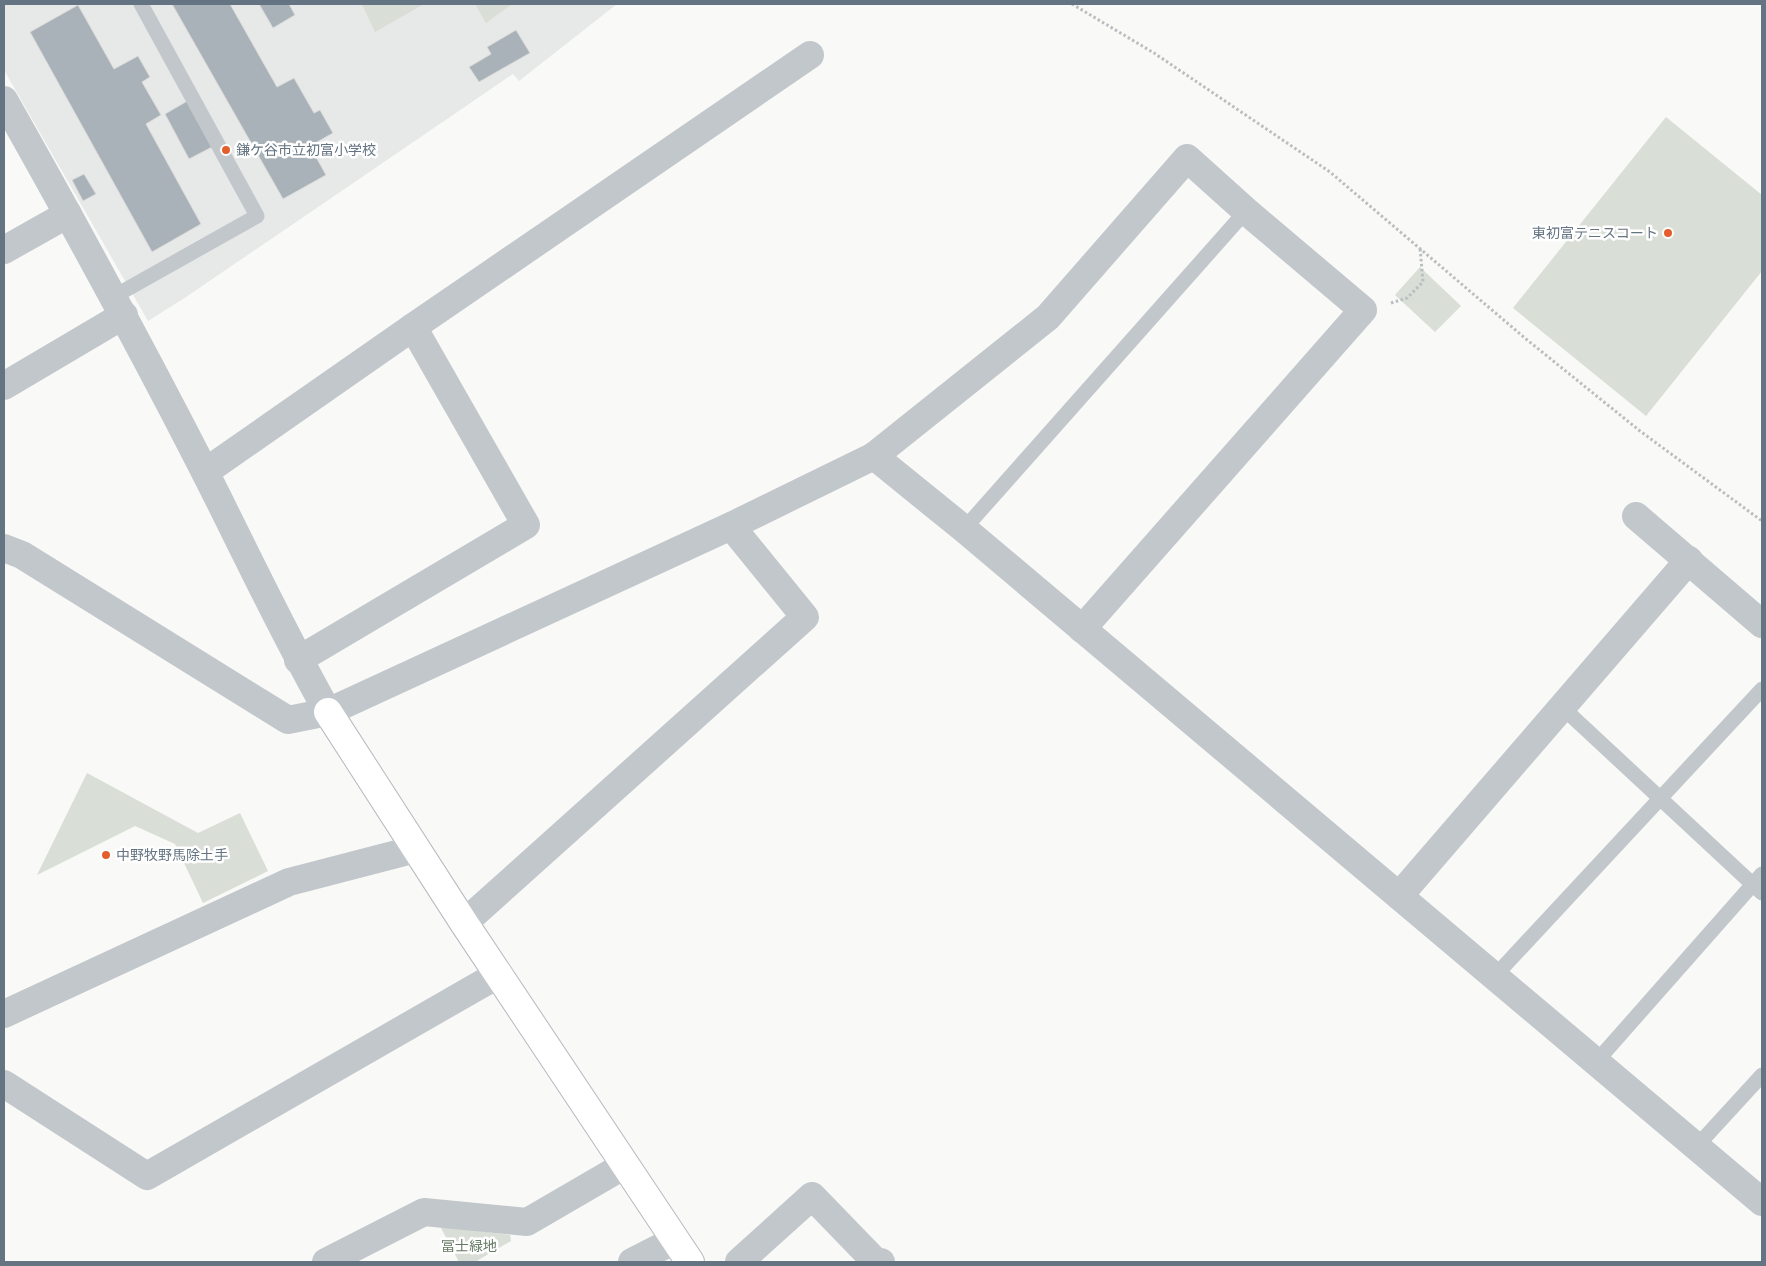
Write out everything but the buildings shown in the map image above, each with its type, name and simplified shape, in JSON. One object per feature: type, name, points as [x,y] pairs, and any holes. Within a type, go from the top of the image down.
[{"type":"street","points":[[205,472],[810,55]]},
{"type":"street","points":[[4,100],[119,306],[205,472],[298,660],[328,712],[464,923],[690,1262]]},
{"type":"street","points":[[4,548],[22,555],[288,720],[328,712],[731,526],[874,456],[1048,317],[1187,158],[1246,211],[1364,310],[1082,629]]},
{"type":"street","points":[[4,250],[68,214]]},
{"type":"street","points":[[4,386],[119,306]]},
{"type":"street","points":[[298,660],[526,524],[413,327]]},
{"type":"street","points":[[874,456],[964,529],[1762,1202]]},
{"type":"street","points":[[1636,516],[1762,624]]},
{"type":"street","points":[[464,923],[805,617],[731,526]]},
{"type":"street","points":[[1399,896],[1689,560]]},
{"type":"street","points":[[4,1014],[289,882],[416,849]]},
{"type":"street","points":[[4,1084],[147,1176],[499,974]]},
{"type":"street","points":[[326,1262],[424,1212],[527,1222],[625,1164]]},
{"type":"street","points":[[739,1262],[812,1196],[875,1261],[881,1262]]},
{"type":"street","points":[[632,1262],[675,1240]]},
{"type":"lane","points":[[119,306],[257,216],[141,4]]},
{"type":"lane","points":[[964,529],[1246,211]]},
{"type":"lane","points":[[1494,976],[1762,690]]},
{"type":"lane","points":[[1562,707],[1660,798],[1759,884],[1596,1062]]},
{"type":"lane","points":[[1696,1147],[1762,1075]]},
{"type":"path","points":[[1072,4],[1154,53],[1330,172],[1526,339],[1640,431],[1762,521]]},
{"type":"path","points":[[1364,310],[1407,298],[1423,282],[1420,247]]},
{"type":"shaded area","name":"鎌ケ谷市立初富小学校","points":[[4,4],[617,4],[519,81],[513,74],[148,321],[4,70]]},
{"type":"green space","points":[[362,4],[424,4],[375,32]]},
{"type":"green space","points":[[475,4],[512,4],[486,23]]},
{"type":"green space","name":"東初富テニスコート","points":[[1666,117],[1762,195],[1762,271],[1646,416],[1513,308]]},
{"type":"green space","points":[[1420,267],[1461,306],[1435,332],[1395,295]]},
{"type":"green space","points":[[87,773],[198,833],[240,813],[268,871],[203,903],[175,844],[135,826],[37,875]]},
{"type":"green space","name":"冨士緑地","points":[[440,1226],[510,1235],[511,1241],[475,1262],[459,1262]]},
{"type":"place","name":"鎌ケ谷市立初富小学校","points":[[226,150]]},
{"type":"place","name":"東初富テニスコート","points":[[1668,233]]},
{"type":"place","name":"中野牧野馬除土手","points":[[106,855]]}]
